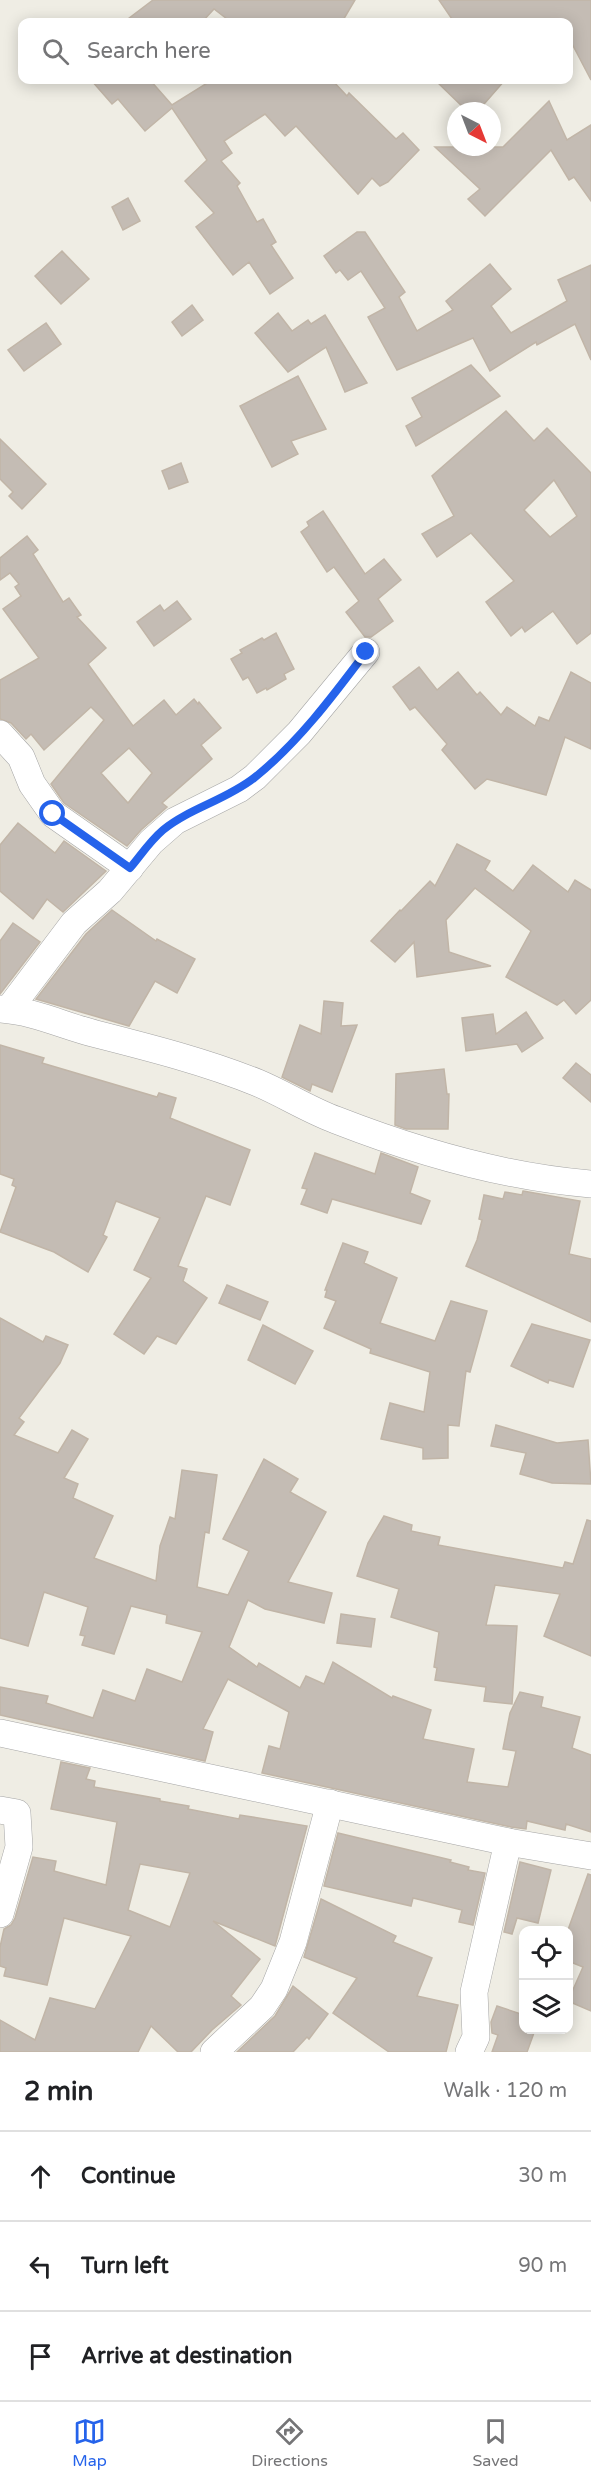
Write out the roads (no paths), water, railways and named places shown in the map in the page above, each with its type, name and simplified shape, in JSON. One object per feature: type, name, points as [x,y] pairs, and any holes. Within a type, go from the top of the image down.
[{"type":"street","points":[[366,652],[299,733],[255,777],[239,789],[195,810],[169,826],[151,842],[130,868],[74,923],[4,1009],[41,1016],[77,1029],[186,1058],[258,1083],[334,1120],[482,1168],[518,1176],[591,1185]]},
{"type":"street","points":[[0,734],[21,757],[32,784],[53,814],[130,868]]},
{"type":"street","points":[[0,1733],[508,1842],[591,1856]]},
{"type":"street","points":[[214,2052],[262,2007],[274,1989],[293,1942],[330,1803]]},
{"type":"street","points":[[0,1810],[17,1814],[19,1847],[0,1914]]},
{"type":"street","points":[[469,2052],[476,2037],[474,1992],[508,1842]]}]
